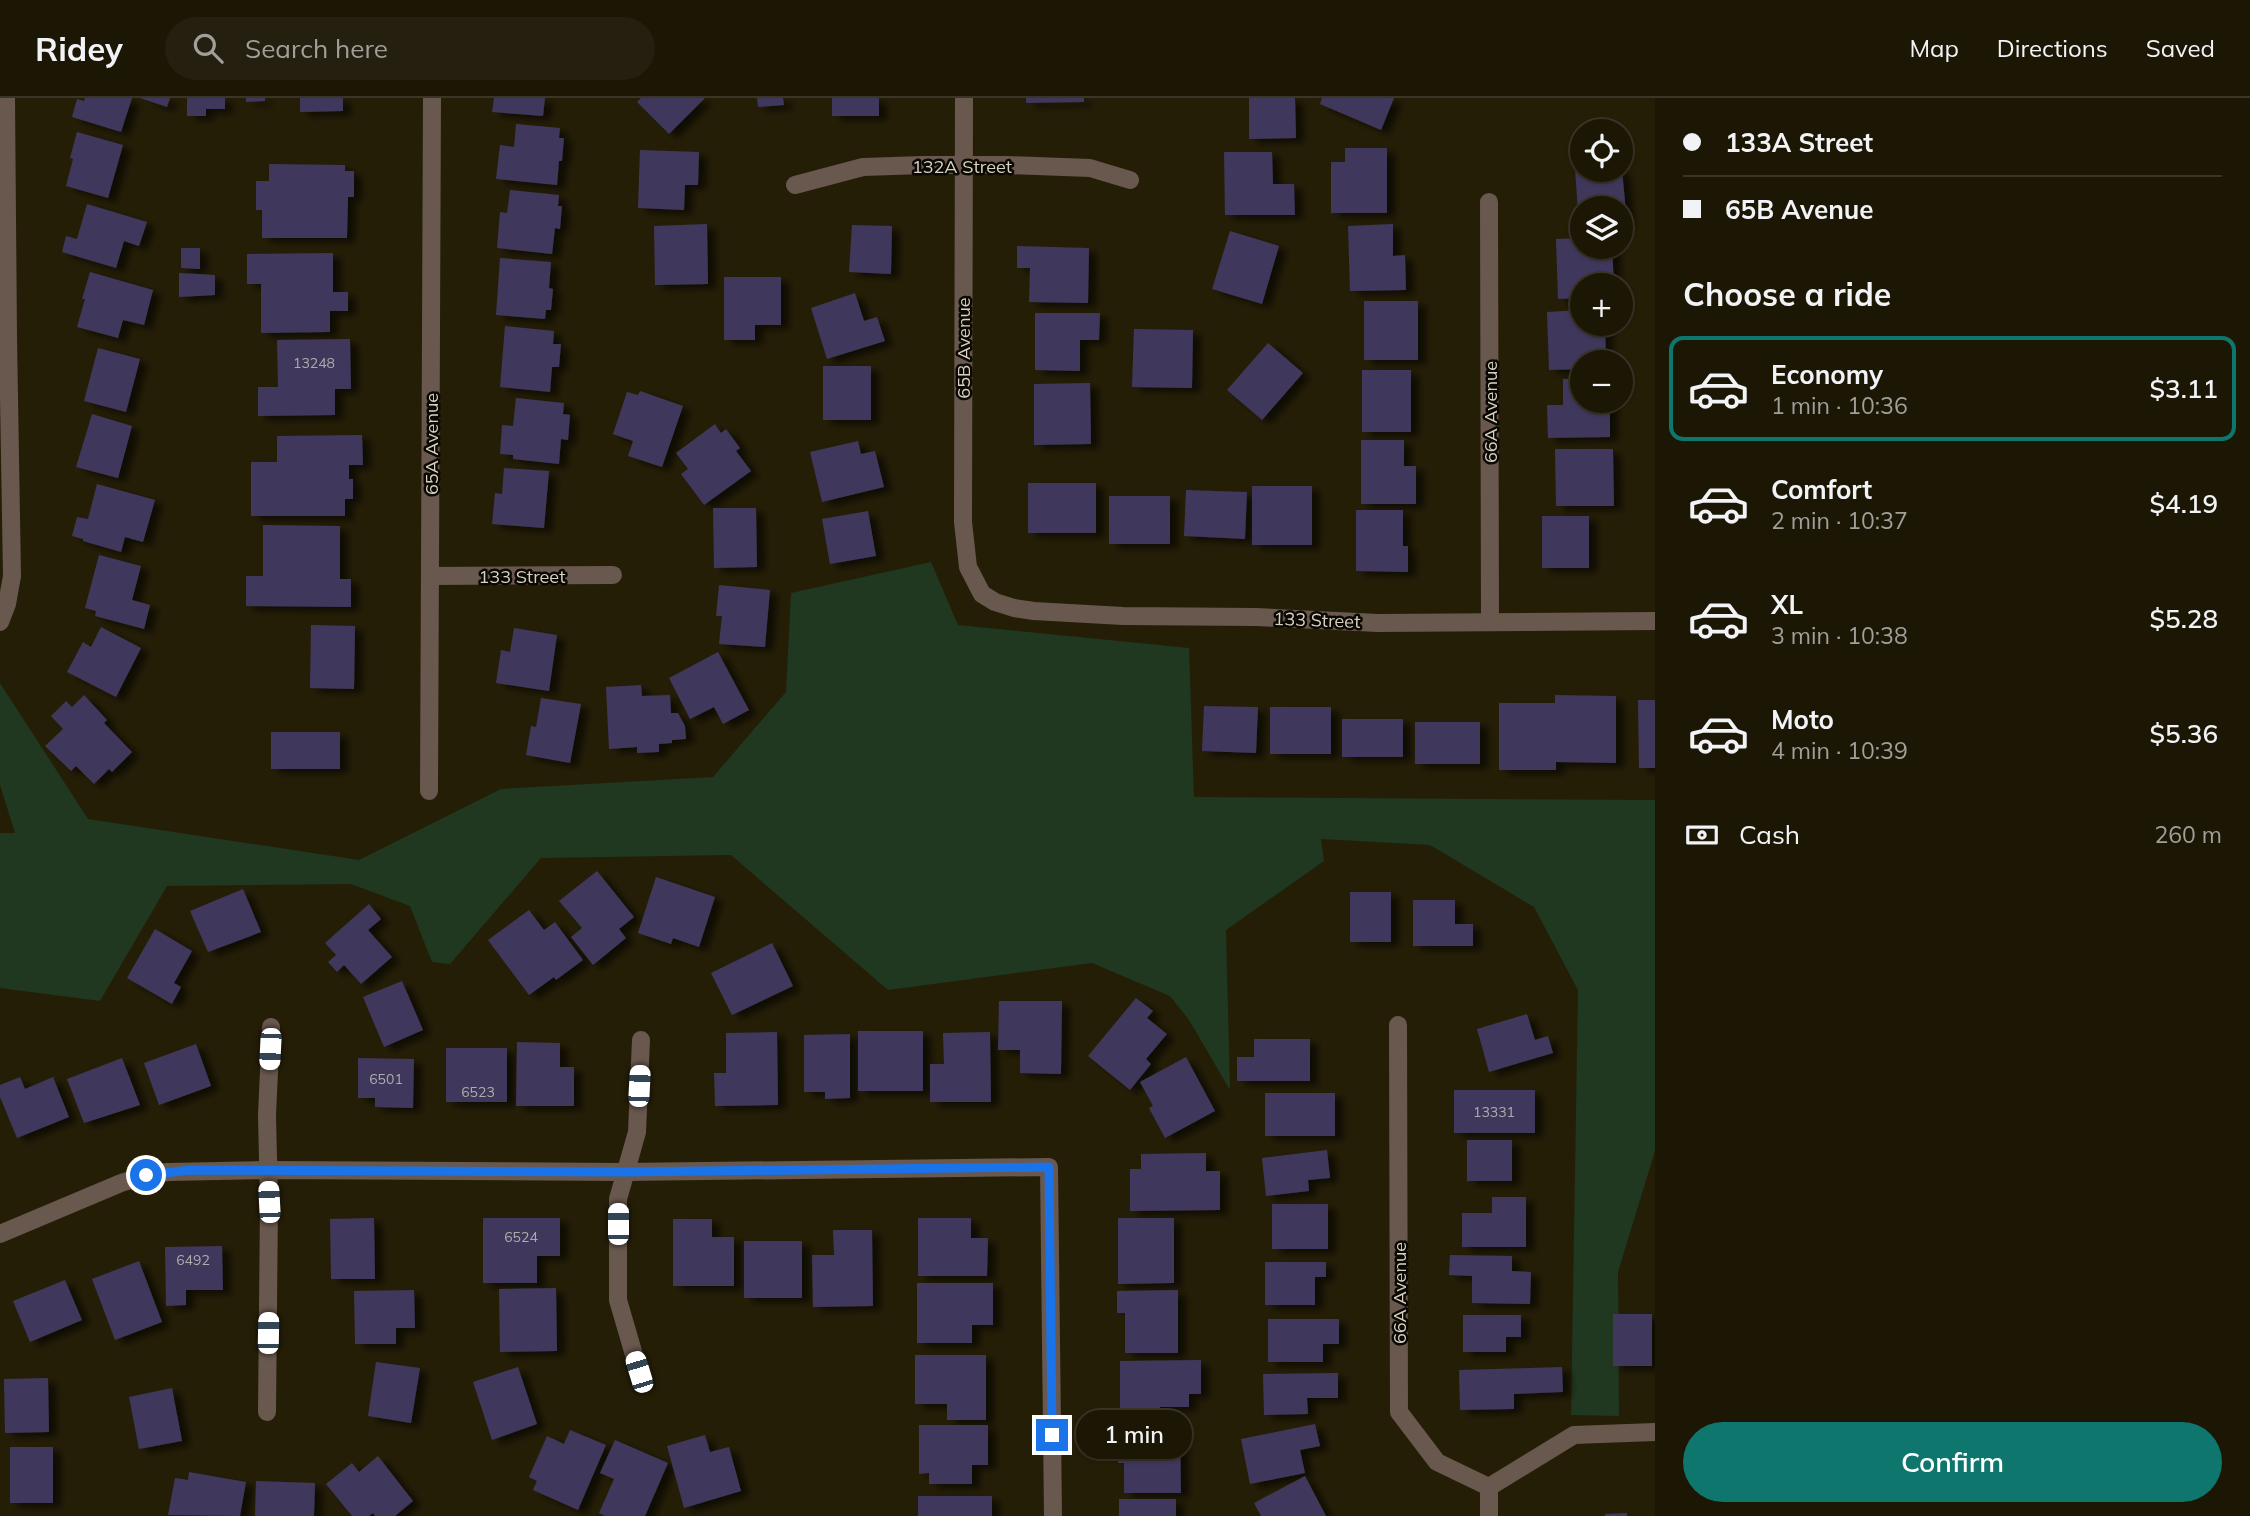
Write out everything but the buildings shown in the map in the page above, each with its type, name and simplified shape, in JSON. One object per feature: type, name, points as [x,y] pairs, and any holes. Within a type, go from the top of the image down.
[{"type":"street","points":[[0,622],[7,604],[12,576],[4,337],[6,98]]},
{"type":"street","name":"65A Avenue","points":[[429,791],[432,98]]},
{"type":"street","name":"65B Avenue","points":[[964,98],[963,522],[968,567],[982,594]]},
{"type":"street","name":"132A Street","points":[[795,185],[863,167],[963,165],[1090,168],[1129,180]]},
{"type":"street","name":"66A Avenue","points":[[1489,202],[1490,621]]},
{"type":"street","name":"133 Street","points":[[431,576],[613,575]]},
{"type":"street","name":"133 Street","points":[[982,594],[995,602],[1014,608],[1124,616],[1256,617],[1378,623],[1655,621]]},
{"type":"street","name":"66A Avenue","points":[[1398,1025],[1399,1412],[1437,1462],[1489,1487]]},
{"type":"street","points":[[267,1412],[267,1115],[271,1027]]},
{"type":"street","points":[[639,1372],[618,1300],[618,1199],[637,1132],[641,1040]]},
{"type":"street","points":[[0,1234],[146,1175],[191,1170],[624,1172],[1049,1167],[1053,1516]]},
{"type":"street","points":[[1489,1516],[1489,1487],[1574,1435],[1655,1432]]},
{"type":"green space","points":[[931,562],[958,625],[1189,648],[1194,797],[1655,800],[1655,1151],[1618,1272],[1619,1416],[1571,1415],[1578,990],[1534,907],[1430,845],[1321,839],[1324,861],[1226,930],[1230,1090],[1189,1020],[1170,996],[1092,963],[888,990],[731,855],[541,858],[450,964],[432,962],[410,906],[351,884],[167,886],[100,1001],[0,988],[0,833],[15,833],[0,785],[0,683],[88,819],[359,860],[501,789],[713,777],[786,692],[791,593]]},
{"type":"route","points":[[146,1175],[191,1170],[624,1172],[1049,1167],[1052,1435]]}]
